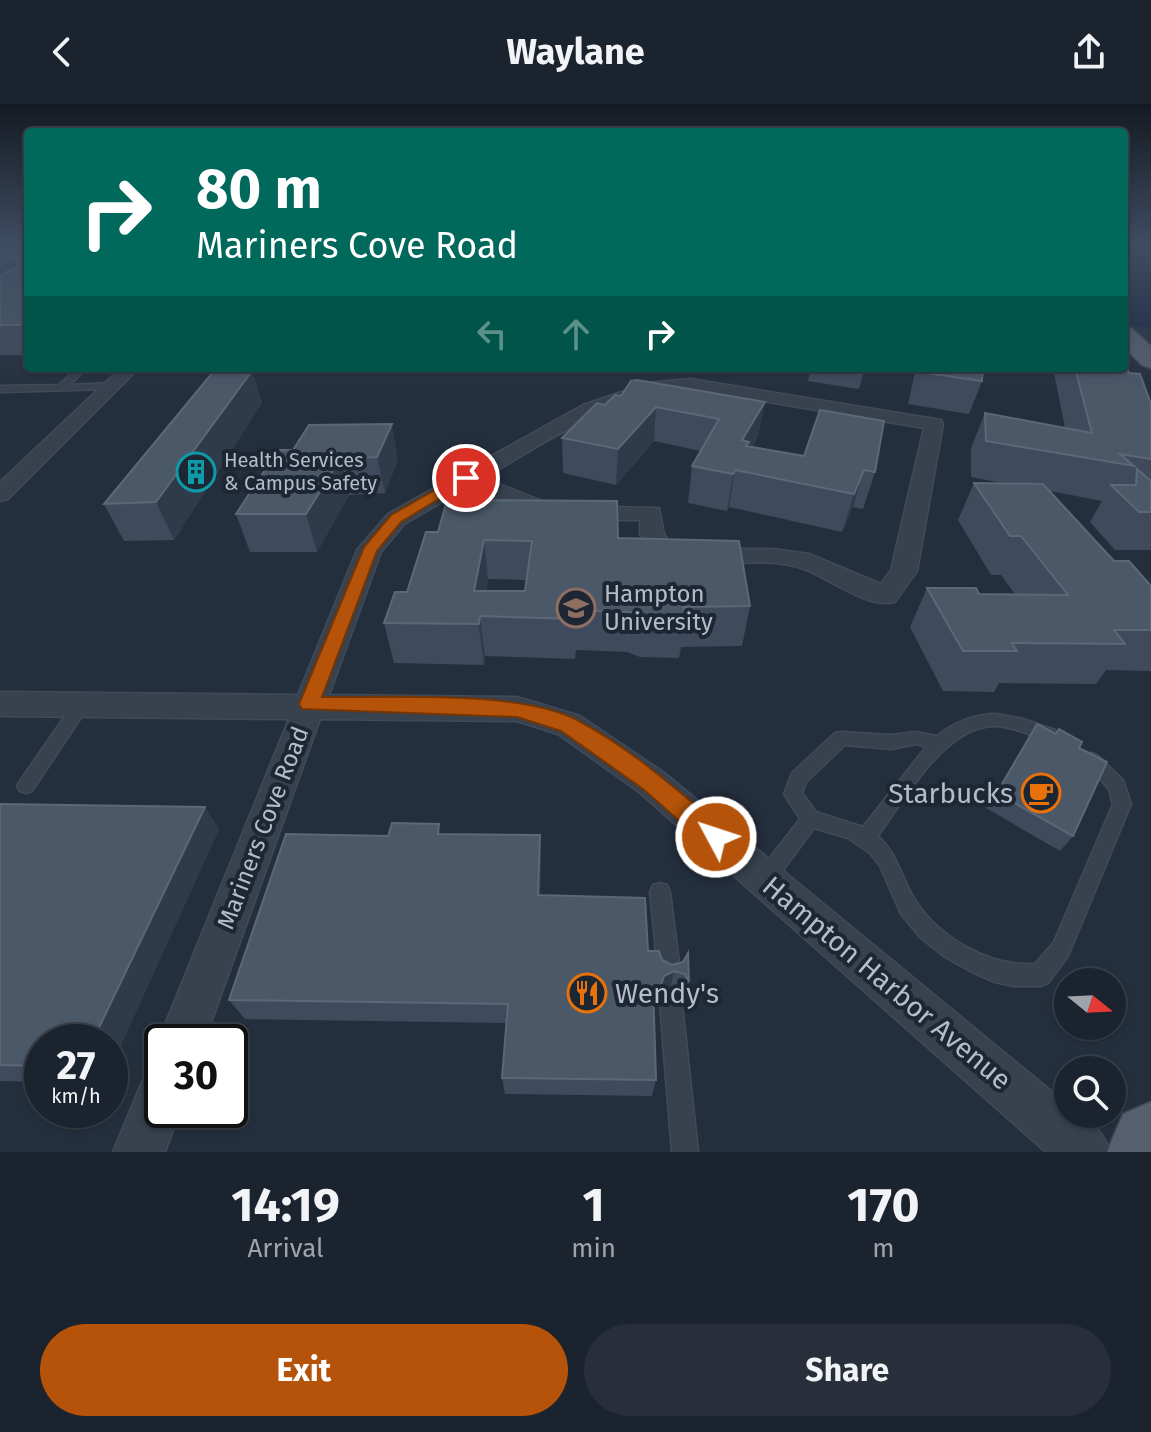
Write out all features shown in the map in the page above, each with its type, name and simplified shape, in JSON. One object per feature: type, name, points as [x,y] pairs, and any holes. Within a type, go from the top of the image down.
[{"type":"main road","points":[[1128,322],[1141,345]]},
{"type":"main road","points":[[1147,1152],[1151,1142]]},
{"type":"street","points":[[0,494],[127,372]]},
{"type":"street","name":"Mariners Cove Road","points":[[188,1024],[369,550],[396,519],[466,478],[589,409],[648,388],[690,384],[934,424],[904,571],[886,596],[809,562],[773,556],[666,556],[652,534],[651,513],[551,513],[466,478]]},
{"type":"street","name":"Hampton Harbor Avenue","points":[[0,704],[309,704],[517,709],[569,725],[651,782],[1085,1152]]},
{"type":"street","points":[[139,1152],[148,1128]]},
{"type":"lane","points":[[62,387],[78,372]]},
{"type":"lane","points":[[0,378],[0,387],[112,386]]},
{"type":"lane","points":[[26,786],[82,704]]},
{"type":"lane","points":[[866,838],[938,743],[976,721],[1019,722],[1071,746],[1117,785],[1122,804],[1061,949],[1040,975],[1011,976],[977,963],[948,944],[909,909],[879,848],[866,838],[810,819],[793,794],[798,778],[841,738],[891,742],[916,738],[938,743]]},
{"type":"lane","points":[[765,879],[810,819]]},
{"type":"lane","points":[[660,892],[669,971]]},
{"type":"lane","points":[[671,1004],[685,1152]]},
{"type":"water","points":[[1128,296],[1151,296],[1151,329],[1128,324]]},
{"type":"building","points":[[0,296],[24,296],[24,325],[0,325]]},
{"type":"building","points":[[1128,370],[1140,374],[1151,404],[1151,459],[1120,454],[1134,466],[986,441],[985,413],[1092,433],[1076,372]]},
{"type":"building","points":[[213,372],[251,372],[156,502],[104,504]]},
{"type":"building","points":[[919,372],[983,372],[982,381]]},
{"type":"building","points":[[631,381],[765,402],[742,440],[749,442],[746,446],[804,456],[820,410],[884,421],[875,472],[864,470],[854,494],[735,470],[733,474],[692,466],[719,419],[656,407],[618,449],[562,438],[597,403],[605,405],[615,395],[621,396]]},
{"type":"building","points":[[392,424],[377,457],[341,458],[306,514],[236,514],[278,450],[293,450],[309,425]]},
{"type":"building","points":[[1137,469],[1151,481],[1151,512],[1139,512],[1111,485],[1136,485]]},
{"type":"building","points":[[974,483],[1043,484],[1114,561],[1129,561],[1151,586],[1151,630],[1114,630],[1125,644],[1012,643],[1017,651],[963,651],[927,588],[976,588],[979,594],[1068,595],[1021,536],[1010,536]]},
{"type":"building","points":[[447,500],[617,501],[618,538],[739,541],[750,606],[684,607],[685,618],[576,610],[575,619],[480,616],[479,624],[384,623],[395,592],[407,592],[426,532],[438,532]],"holes":[[[484,540],[532,541],[525,591],[474,591]]]},
{"type":"building","name":"Starbucks","points":[[1037,724],[1056,734],[1059,729],[1082,742],[1079,748],[1107,762],[1073,836],[997,793]]},
{"type":"building","points":[[0,804],[205,807],[101,1024],[24,1024],[24,1066],[0,1065]]},
{"type":"building","points":[[392,823],[439,824],[438,834],[540,835],[538,895],[645,898],[648,951],[659,951],[662,960],[672,965],[683,962],[688,953],[689,982],[685,974],[674,971],[664,976],[661,985],[653,985],[656,1080],[502,1078],[508,1004],[229,1000],[286,834],[388,836]]},
{"type":"place","name":"Health Services & Campus Safety","points":[[196,472]]},
{"type":"place","name":"Hampton University","points":[[576,608]]},
{"type":"place","name":"Starbucks","points":[[1041,793]]},
{"type":"place","name":"Wendy's","points":[[587,993]]},
{"type":"route","points":[[466,478],[396,519],[369,550],[309,704],[517,709],[569,725],[651,782],[716,837]]}]
